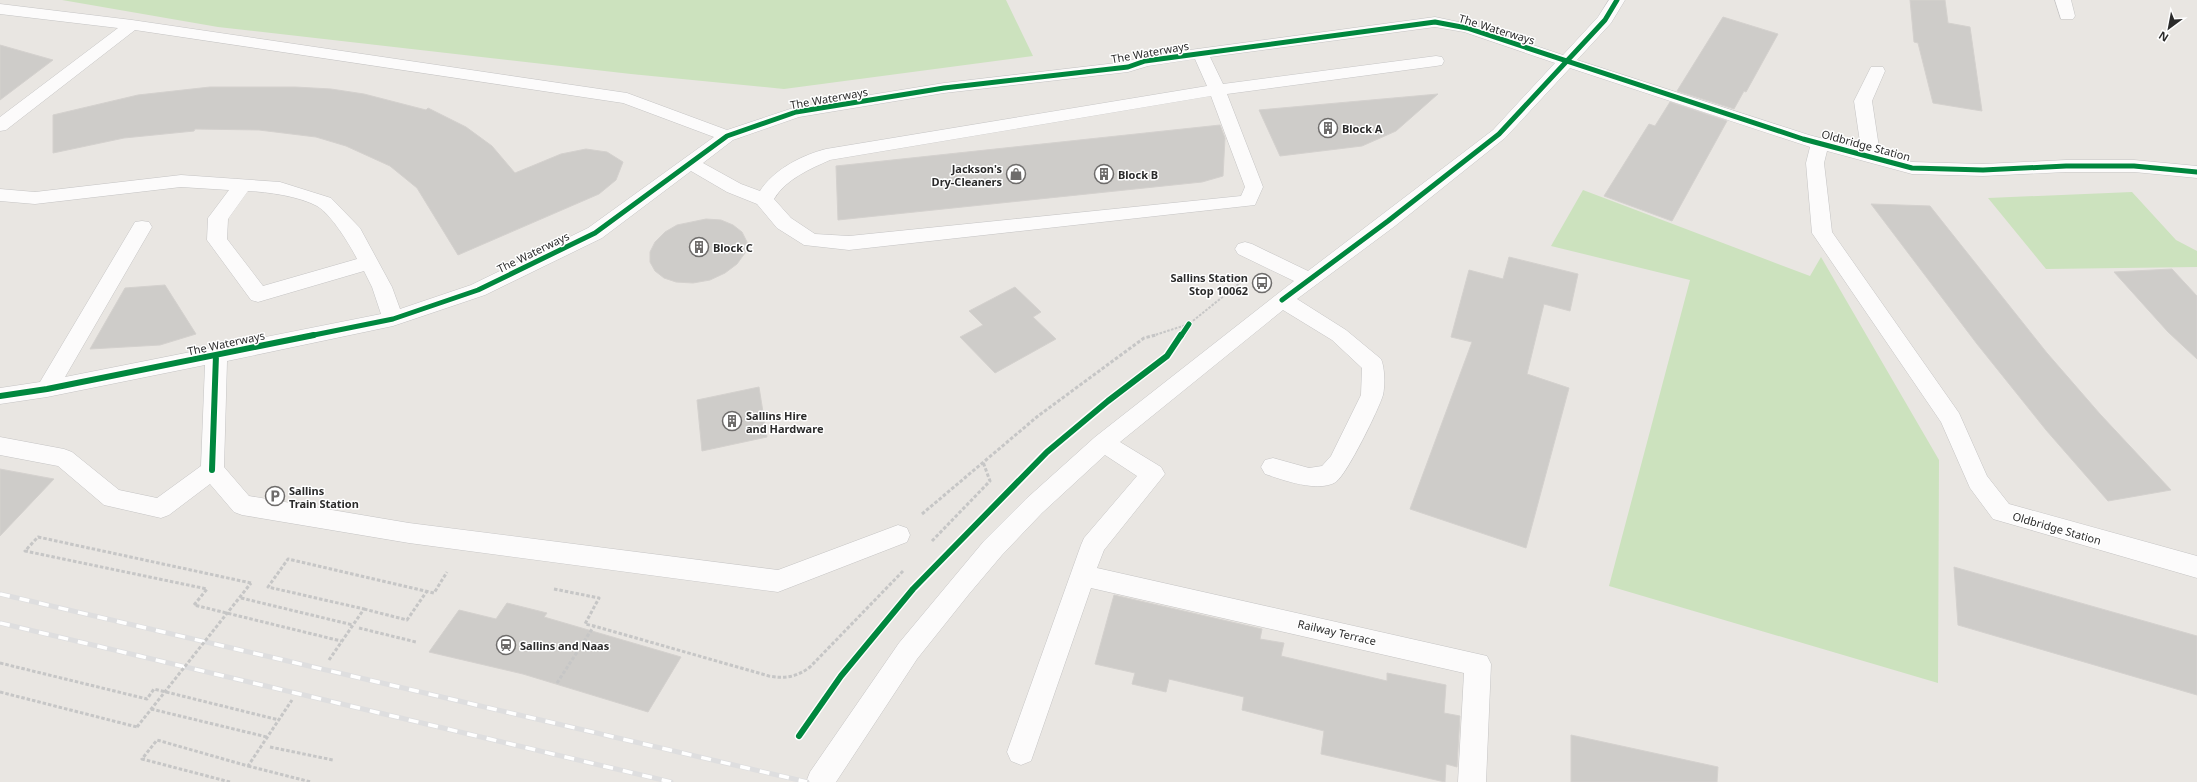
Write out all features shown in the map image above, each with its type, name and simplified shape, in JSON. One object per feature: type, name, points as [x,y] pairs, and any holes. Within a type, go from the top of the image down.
[{"type":"street","points":[[820,782],[908,651],[960,586],[993,548],[1034,506],[1103,443],[1282,300],[1499,134],[1605,20],[1617,0]]},
{"type":"street","points":[[2063,0],[2067,16]]},
{"type":"street","points":[[0,9],[132,25],[627,98],[727,136]]},
{"type":"street","name":"The Waterways","points":[[0,396],[47,389],[393,319],[478,290],[594,232],[727,136],[796,112],[944,88],[1128,66],[1145,61],[1200,53],[1434,22],[1467,28],[1567,61]]},
{"type":"street","points":[[0,126],[132,25]]},
{"type":"street","points":[[690,163],[734,188],[764,200],[784,223],[811,240],[849,244],[1248,201],[1254,187],[1200,53]]},
{"type":"street","points":[[764,200],[770,188],[794,170],[826,155],[1216,90],[1436,60]]},
{"type":"street","name":"Oldbridge Station","points":[[1567,61],[1666,95],[1820,144],[1871,156],[1912,168],[1983,170],[2066,166],[2134,166],[2197,172]]},
{"type":"street","name":"Oldbridge Station","points":[[1871,156],[1863,101],[1877,71]]},
{"type":"street","name":"Oldbridge Station","points":[[1820,144],[1815,163],[1822,233],[1951,419],[1978,481],[2001,512],[2197,567]]},
{"type":"street","points":[[0,194],[36,198],[182,181],[273,186],[324,202],[353,233],[382,287],[393,319]]},
{"type":"street","points":[[243,184],[218,218],[216,240],[258,295],[369,263]]},
{"type":"street","points":[[47,389],[142,227]]},
{"type":"street","points":[[1245,249],[1269,259],[1308,280]]},
{"type":"street","points":[[1273,467],[1309,477],[1328,475],[1340,462],[1372,395],[1373,365],[1339,335],[1282,300]]},
{"type":"street","points":[[216,355],[212,470],[242,505],[408,533],[778,581],[898,535]]},
{"type":"street","points":[[1021,752],[1093,545],[1153,474],[1103,443]]},
{"type":"street","points":[[0,446],[64,458],[112,498],[161,508],[212,470]]},
{"type":"street","name":"Railway Terrace","points":[[1082,575],[1478,664],[1472,782]]},
{"type":"path","points":[[1180,337],[1190,324],[1269,259]]},
{"type":"path","points":[[898,535],[1038,416],[1144,338],[1175,330],[1190,324]]},
{"type":"path","points":[[0,692],[137,727],[151,709],[241,598],[251,584],[38,537],[25,551],[207,589],[194,605],[341,641]]},
{"type":"path","points":[[427,591],[408,620],[268,587],[288,560],[427,591],[434,593],[467,540]]},
{"type":"path","points":[[547,587],[599,598],[585,624],[594,626]]},
{"type":"path","points":[[241,598],[353,625]]},
{"type":"path","points":[[329,660],[364,609]]},
{"type":"path","points":[[359,628],[416,642]]},
{"type":"path","points":[[0,663],[147,699],[154,689],[279,720]]},
{"type":"path","points":[[248,766],[292,700]]},
{"type":"path","points":[[151,709],[267,738]]},
{"type":"path","points":[[230,782],[142,759],[157,740],[311,782]]},
{"type":"path","points":[[270,747],[333,760]]},
{"type":"green space","points":[[62,0],[1006,0],[1033,56],[784,89],[631,74],[218,27]]},
{"type":"green space","points":[[1583,190],[1810,276],[1821,257],[1939,460],[1938,683],[1609,586],[1690,280],[1551,246]]},
{"type":"green space","points":[[2132,192],[2176,240],[2197,251],[2197,267],[2046,269],[1988,198]]},
{"type":"building","points":[[1910,0],[1945,0],[1948,23],[1970,27],[1982,111],[1933,103],[1918,43],[1914,42]]},
{"type":"building","points":[[1723,17],[1778,34],[1746,92],[1744,91],[1734,109],[1677,91]]},
{"type":"building","points":[[0,45],[53,60],[0,100]]},
{"type":"building","points":[[210,87],[295,87],[331,89],[364,94],[426,110],[428,108],[466,127],[492,146],[515,173],[561,154],[586,149],[607,152],[623,162],[616,180],[599,194],[458,255],[417,188],[390,166],[346,146],[316,137],[259,130],[195,129],[194,131],[124,138],[53,153],[53,115],[138,95]]},
{"type":"building","name":"Block A","points":[[1438,94],[1396,131],[1362,146],[1280,156],[1259,110]]},
{"type":"building","points":[[1670,102],[1727,121],[1672,221],[1604,196],[1649,124],[1655,126]]},
{"type":"building","name":"Block B","points":[[1220,125],[1225,138],[1223,176],[1202,182],[838,220],[836,166]]},
{"type":"building","points":[[1871,204],[1930,206],[2047,353],[2100,414],[2171,490],[2108,501],[2046,430],[1977,344]]},
{"type":"building","name":"Block C","points":[[706,219],[721,220],[733,225],[742,232],[747,242],[745,253],[737,264],[725,273],[710,280],[693,283],[676,282],[664,278],[655,271],[650,262],[650,252],[655,242],[665,232],[677,225]]},
{"type":"building","points":[[1509,257],[1578,274],[1570,311],[1544,304],[1527,374],[1569,388],[1526,548],[1410,509],[1472,342],[1451,337],[1469,270],[1503,279]]},
{"type":"building","points":[[2172,269],[2197,296],[2197,359],[2168,332],[2114,272]]},
{"type":"building","points":[[165,285],[196,334],[160,345],[90,349],[125,288]]},
{"type":"building","points":[[1015,287],[1041,312],[1033,317],[1056,339],[995,373],[960,337],[983,325],[969,311]]},
{"type":"building","name":"Sallins Hire and Hardware","points":[[759,387],[767,437],[702,451],[697,400]]},
{"type":"building","points":[[0,469],[54,479],[0,536]]},
{"type":"building","points":[[1954,567],[2197,636],[2197,695],[1958,625]]},
{"type":"building","points":[[1114,595],[1262,629],[1260,639],[1284,643],[1281,656],[1387,681],[1387,673],[1446,685],[1444,713],[1460,716],[1457,767],[1446,764],[1445,782],[1321,754],[1324,731],[1242,710],[1244,697],[1169,679],[1166,692],[1132,684],[1135,673],[1095,664]]},
{"type":"building","points":[[507,603],[547,613],[544,617],[681,657],[648,712],[523,674],[429,652],[459,610],[496,619]]},
{"type":"building","points":[[1571,735],[1718,767],[1717,782],[1571,782]]},
{"type":"railway","points":[[0,594],[807,782]]},
{"type":"railway","points":[[0,623],[671,782]]},
{"type":"cycle path","points":[[1282,300],[1388,221],[1499,134],[1605,20],[1617,0]]},
{"type":"cycle path","points":[[0,396],[47,389],[393,319],[478,290],[595,233],[727,136],[796,112],[944,88],[1128,67],[1145,61],[1435,22],[1467,28],[1803,139],[1912,168],[1983,170],[2066,166],[2134,166],[2197,172]]},
{"type":"cycle path","points":[[799,736],[841,676],[913,589],[1047,452],[1108,401],[1167,356],[1189,324]]},
{"type":"cycle path","points":[[212,470],[216,355]]},
{"type":"place","name":"Block A","points":[[1328,128]]},
{"type":"place","name":"Jackson's Dry-Cleaners","points":[[1016,174]]},
{"type":"place","name":"Block B","points":[[1104,174]]},
{"type":"place","name":"Block C","points":[[699,247]]},
{"type":"place","name":"Sallins Station Stop 10062","points":[[1262,283]]},
{"type":"place","name":"Sallins Hire and Hardware","points":[[732,421]]},
{"type":"place","name":"Sallins Train Station","points":[[275,496]]},
{"type":"place","name":"Sallins and Naas","points":[[506,645]]}]
